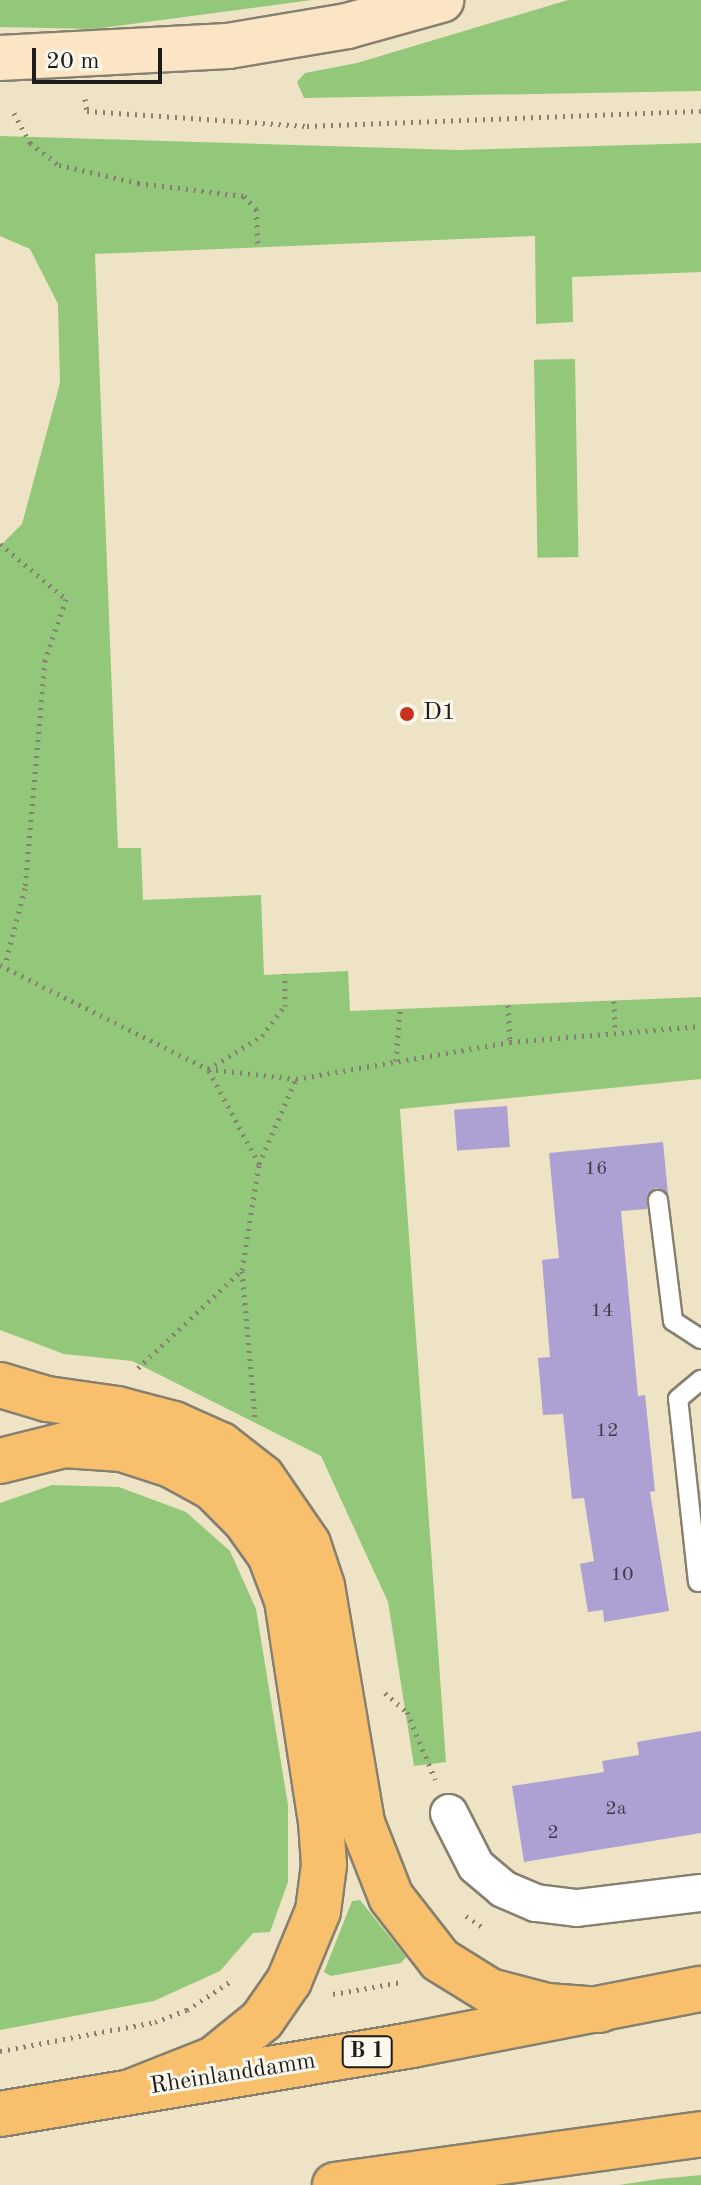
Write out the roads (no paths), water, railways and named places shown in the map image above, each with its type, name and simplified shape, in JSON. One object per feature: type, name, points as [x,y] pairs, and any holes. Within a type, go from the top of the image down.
[{"type":"main road","points":[[0,58],[228,46],[347,26],[441,0]]},
{"type":"main road","points":[[0,1385],[174,1424],[221,1445],[262,1477],[308,1544],[322,1586],[362,1823],[391,1897],[440,1960],[490,1991],[547,2006],[600,2010]]},
{"type":"main road","points":[[0,1461],[64,1445],[122,1449],[171,1465],[213,1488],[245,1520],[270,1555],[287,1600],[321,1821],[324,1865],[318,1911],[289,1981],[262,2020],[214,2059],[133,2091]]},
{"type":"main road","name":"Rheinlanddamm","points":[[0,2114],[600,2010],[701,1989]]},
{"type":"main road","points":[[335,2185],[701,2134]]},
{"type":"street","points":[[449,1813],[476,1866],[503,1889],[536,1903],[577,1908],[701,1893]]},
{"type":"lane","points":[[658,1200],[673,1321],[701,1339]]},
{"type":"lane","points":[[698,1582],[678,1399],[701,1380]]},
{"type":"place","name":"D1","points":[[407,714]]}]
